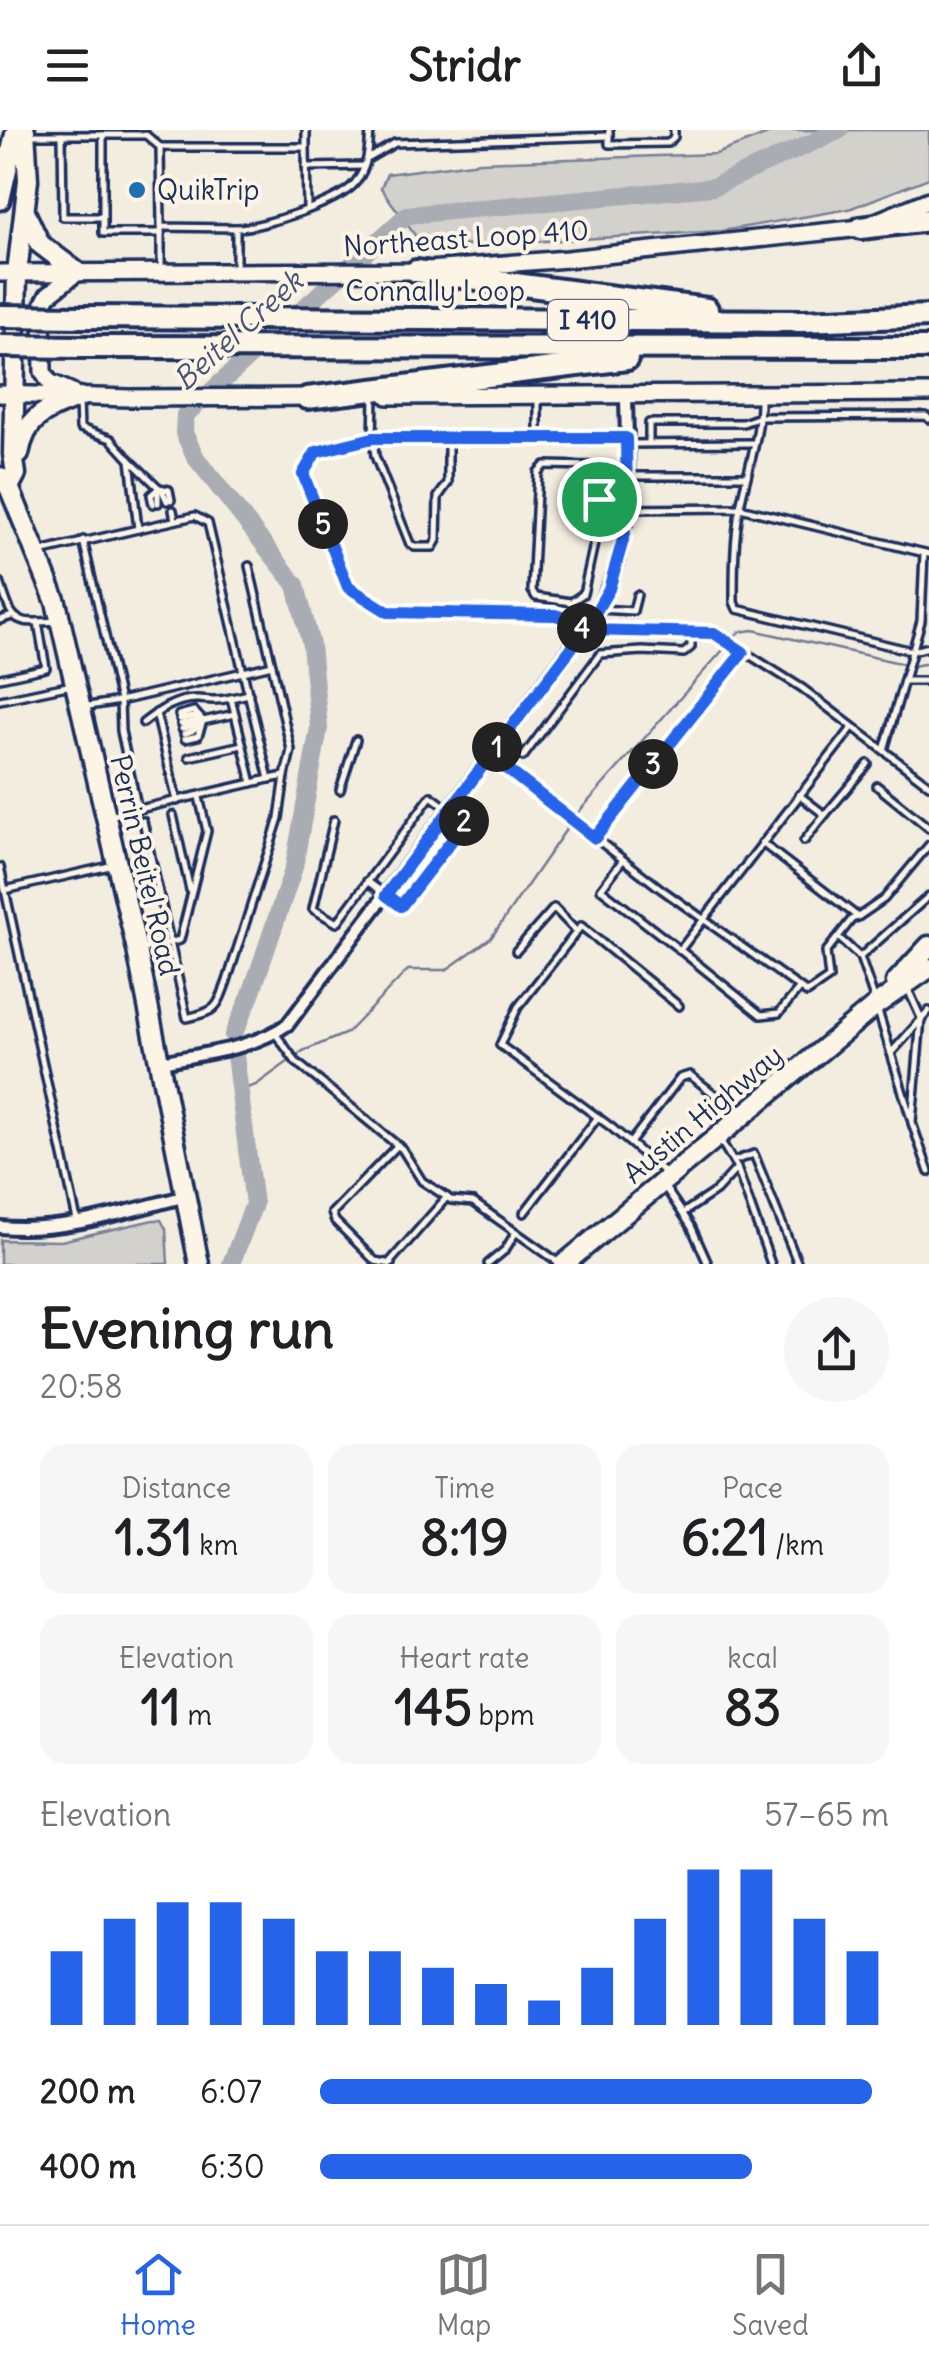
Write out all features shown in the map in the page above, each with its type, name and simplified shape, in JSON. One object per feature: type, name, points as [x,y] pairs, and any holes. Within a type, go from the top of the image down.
[{"type":"highway","points":[[862,228],[929,220]]},
{"type":"highway","points":[[416,271],[804,321]]},
{"type":"highway","name":"Connally Loop","points":[[0,316],[804,321],[929,316]]},
{"type":"highway","name":"Connally Loop","points":[[0,346],[338,350],[734,346],[929,350]]},
{"type":"highway","points":[[307,398],[734,346]]},
{"type":"main road","points":[[0,199],[2,171],[22,132]]},
{"type":"main road","name":"Perrin Beitel Road","points":[[22,132],[28,180],[25,210],[8,273],[6,482],[38,552],[60,621],[137,950],[197,1256]]},
{"type":"main road","name":"Northeast Loop 410","points":[[8,273],[416,271],[862,228],[929,200]]},
{"type":"main road","points":[[25,210],[40,244],[78,272],[48,295],[42,308],[41,366],[49,382],[80,397]]},
{"type":"main road","points":[[7,394],[307,398],[929,393]]},
{"type":"main road","points":[[6,482],[22,437],[40,412],[80,397]]},
{"type":"main road","name":"Austin Highway","points":[[876,1005],[929,946]]},
{"type":"main road","name":"Austin Highway","points":[[562,1264],[578,1258],[876,1005],[929,968]]},
{"type":"street","points":[[161,1062],[243,1046],[274,1033],[299,1011],[585,630],[618,566],[625,533],[626,395]]},
{"type":"street","points":[[0,1228],[77,1223],[187,1196]]},
{"type":"lane","points":[[306,130],[307,209]]},
{"type":"lane","points":[[369,158],[370,130]]},
{"type":"lane","points":[[103,135],[103,233],[254,228],[307,209],[354,186],[369,158],[395,144],[610,133],[610,144],[668,143],[674,138],[674,130]]},
{"type":"lane","points":[[22,132],[146,133],[160,147],[161,272]]},
{"type":"lane","points":[[62,135],[63,217],[103,216]]},
{"type":"lane","points":[[160,147],[306,146]]},
{"type":"lane","points":[[306,167],[364,166]]},
{"type":"lane","points":[[236,228],[236,272]]},
{"type":"lane","points":[[760,394],[760,417],[734,551],[737,609],[912,654],[929,647]]},
{"type":"lane","points":[[538,395],[538,438]]},
{"type":"lane","points":[[374,396],[375,456],[410,544],[415,547],[432,547],[438,540],[438,497],[448,483],[448,438]]},
{"type":"lane","points":[[80,397],[80,428],[112,438],[159,488],[169,490],[162,502],[156,494],[159,488]]},
{"type":"lane","points":[[648,444],[649,422],[744,424],[760,417],[929,419]]},
{"type":"lane","points":[[754,443],[373,438],[316,452],[303,474],[348,587],[388,612],[555,615],[585,630],[714,633],[802,688],[929,785]]},
{"type":"lane","points":[[130,460],[138,529]]},
{"type":"lane","points":[[545,465],[593,466],[599,473],[599,499],[597,530],[583,594],[570,602],[536,598],[532,591],[538,472],[545,465]]},
{"type":"lane","points":[[627,476],[747,476]]},
{"type":"lane","points":[[599,499],[627,505],[740,508],[926,554],[921,620],[883,751]]},
{"type":"lane","points":[[166,522],[164,512],[166,522]]},
{"type":"lane","points":[[38,552],[196,516],[208,523],[269,779]]},
{"type":"lane","points":[[597,530],[625,533]]},
{"type":"lane","points":[[83,540],[120,701],[123,738],[138,810]]},
{"type":"lane","points":[[142,822],[188,1018],[212,1012],[220,1000],[262,877],[279,818],[291,750],[249,566]]},
{"type":"lane","points":[[0,582],[12,616],[20,622],[60,621]]},
{"type":"lane","points":[[599,609],[633,611],[637,595]]},
{"type":"lane","points":[[0,620],[12,616]]},
{"type":"lane","points":[[0,678],[46,668],[38,622]]},
{"type":"lane","points":[[501,741],[523,757],[600,654],[684,653],[691,647],[691,632]]},
{"type":"lane","points":[[595,838],[743,652]]},
{"type":"lane","points":[[80,708],[272,666]]},
{"type":"lane","points":[[904,681],[929,680]]},
{"type":"lane","points":[[0,700],[75,684]]},
{"type":"lane","points":[[177,801],[162,707],[199,699],[209,703],[248,694]]},
{"type":"lane","points":[[231,698],[252,784]]},
{"type":"lane","points":[[204,721],[194,711],[182,727],[235,714]]},
{"type":"lane","points":[[143,724],[164,729]]},
{"type":"lane","points":[[680,950],[852,728]]},
{"type":"lane","points":[[123,738],[134,731]]},
{"type":"lane","points":[[340,790],[356,740]]},
{"type":"lane","points":[[189,757],[242,745]]},
{"type":"lane","points":[[490,756],[623,860],[807,993],[830,978],[826,952],[852,919],[884,898],[929,844]]},
{"type":"lane","points":[[804,841],[868,764]]},
{"type":"lane","points":[[106,817],[285,776]]},
{"type":"lane","points":[[877,786],[929,828]]},
{"type":"lane","points":[[799,795],[825,815]]},
{"type":"lane","points":[[137,950],[180,940],[207,831],[199,796]]},
{"type":"lane","points":[[334,820],[313,909],[336,924],[367,881],[431,796],[466,822],[401,906],[367,881]]},
{"type":"lane","points":[[172,815],[191,894]]},
{"type":"lane","points":[[762,842],[858,917]]},
{"type":"lane","points":[[623,860],[601,888],[761,1015],[779,1012],[799,988]]},
{"type":"lane","points":[[5,890],[117,865]]},
{"type":"lane","points":[[0,868],[77,1223]]},
{"type":"lane","points":[[860,956],[929,896]]},
{"type":"lane","points":[[516,950],[554,908],[576,930]]},
{"type":"lane","points":[[679,1006],[581,926],[518,1007],[500,1045],[598,1117],[666,1181],[708,1264]]},
{"type":"lane","points":[[838,937],[860,956],[929,1172]]},
{"type":"lane","points":[[906,984],[921,1018],[912,1122]]},
{"type":"lane","points":[[891,1053],[929,1011]]},
{"type":"lane","points":[[274,1033],[296,1062],[398,1146],[422,1181],[447,1197],[473,1202],[562,1264]]},
{"type":"lane","points":[[630,1144],[680,1078],[690,1075],[743,1116]]},
{"type":"lane","points":[[524,1212],[598,1117]]},
{"type":"lane","points":[[718,1137],[735,1165],[772,1264]]},
{"type":"lane","points":[[398,1146],[332,1214],[335,1221],[376,1261],[390,1263],[447,1197]]},
{"type":"lane","points":[[683,1214],[716,1191],[735,1165],[754,1154],[798,1264]]},
{"type":"lane","points":[[488,1264],[505,1250],[516,1232]]},
{"type":"shaded area","points":[[778,130],[929,130],[929,178],[849,209],[722,231],[424,248],[381,188],[387,174],[480,162],[716,154]]},
{"type":"shaded area","points":[[161,1220],[166,1229],[168,1264],[0,1264],[0,1240],[61,1241]]},
{"type":"waterway","name":"Beitel Creek","points":[[233,1035],[250,997],[294,867],[319,728],[311,645],[296,585],[196,458],[184,433],[185,415],[407,215],[713,187],[840,130]]},
{"type":"waterway","points":[[238,1091],[256,1085],[303,1051],[347,1033],[408,970],[446,970],[491,938],[576,815],[739,632],[753,630],[913,666],[929,663]]},
{"type":"waterway","name":"Beitel Creek","points":[[231,1264],[254,1204],[235,1055]]},
{"type":"place","name":"QuikTrip","points":[[137,190]]},
{"type":"route","points":[[599,499],[597,530],[625,533],[609,589],[585,630],[501,741],[386,895],[401,906],[466,822],[450,810],[490,756],[595,838],[743,652],[714,633],[585,630],[555,615],[388,612],[348,587],[303,474],[316,452],[373,438],[626,438],[627,501],[599,499]]}]
